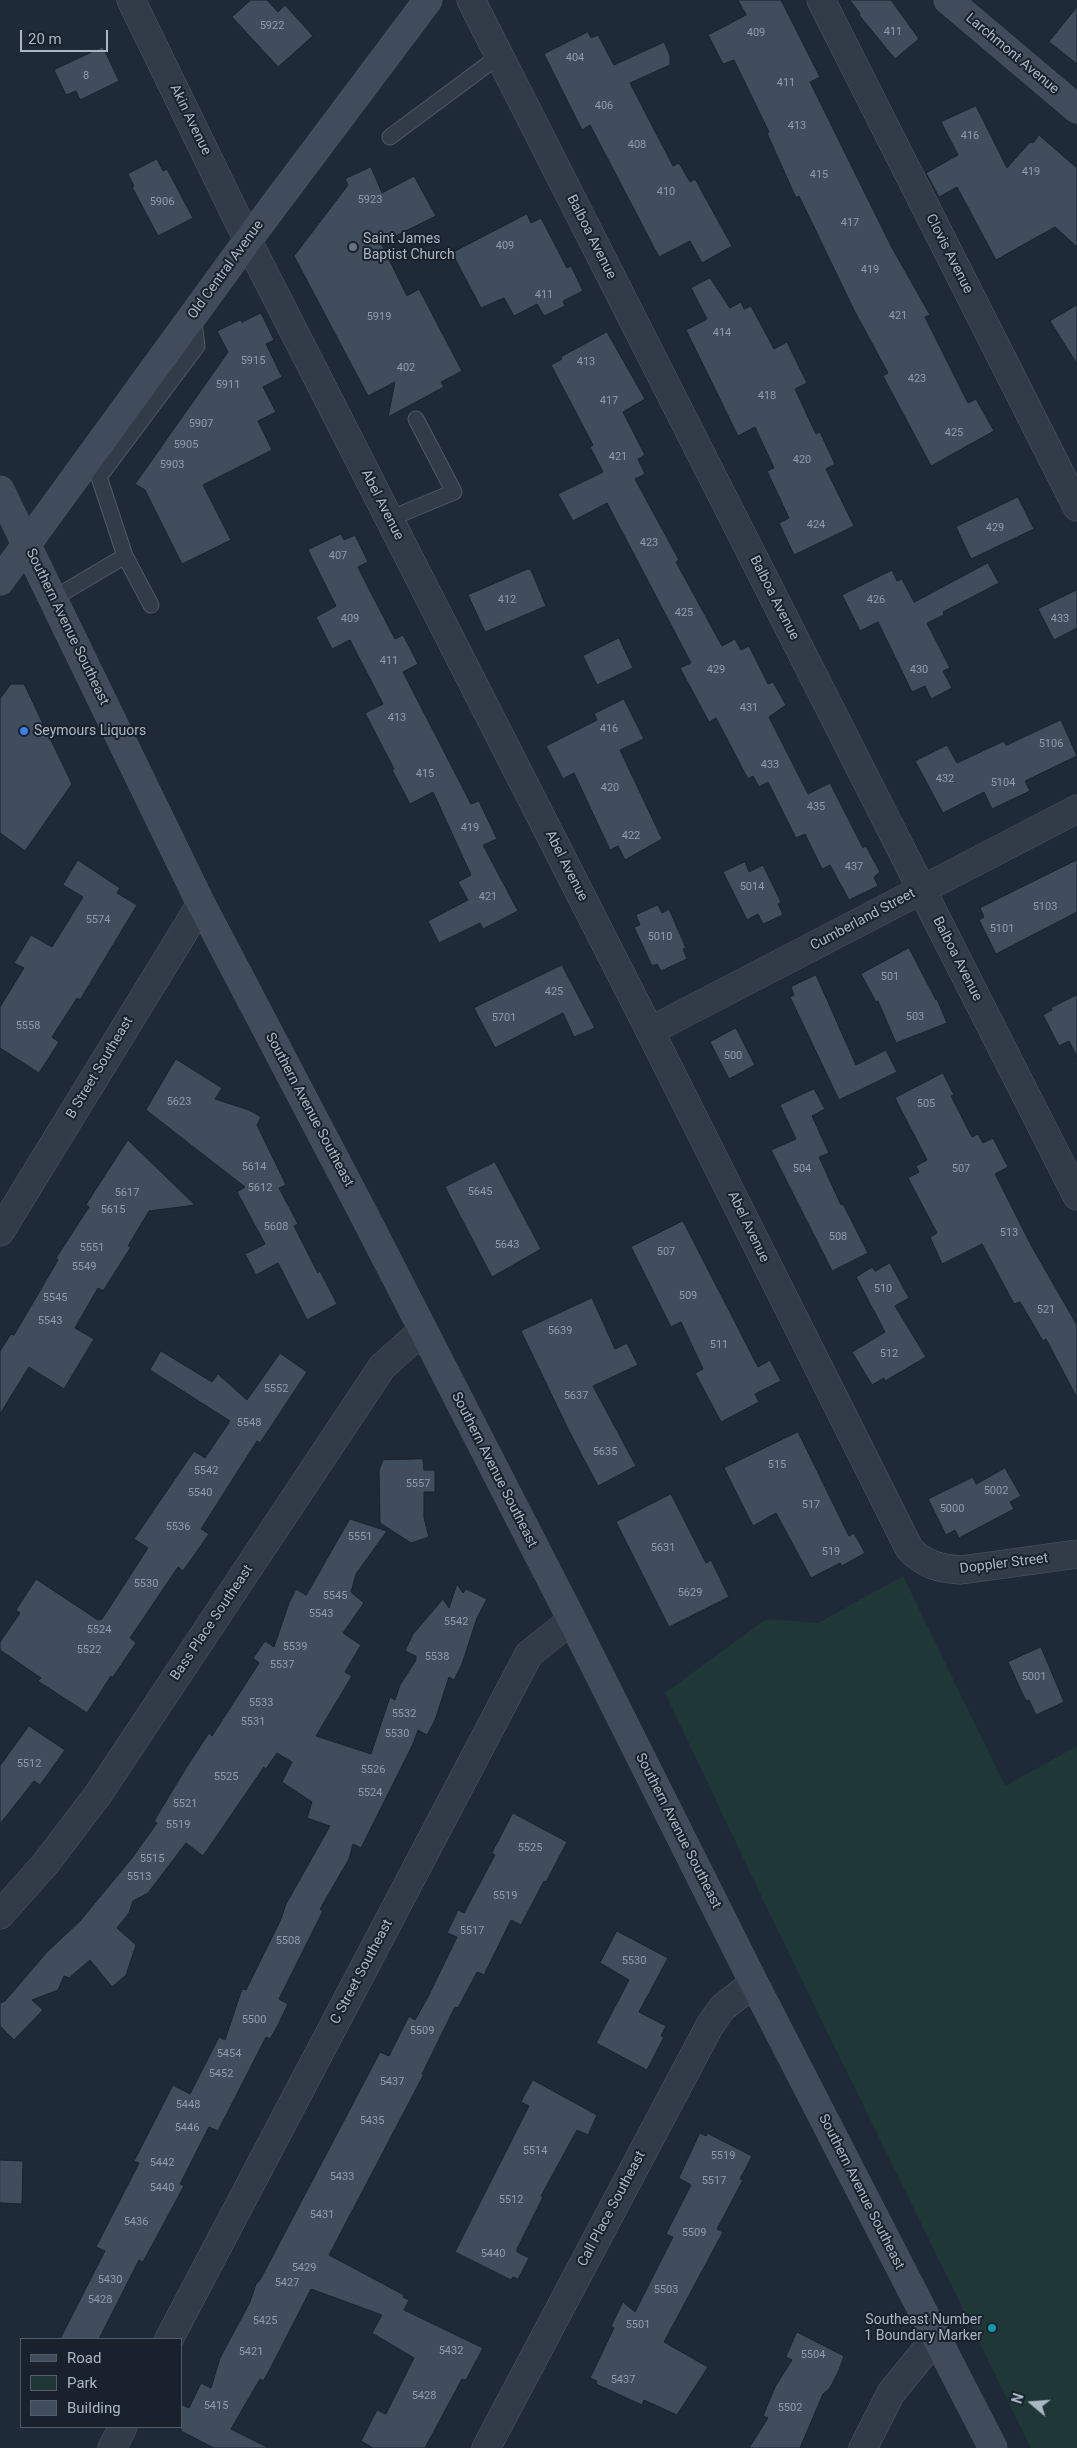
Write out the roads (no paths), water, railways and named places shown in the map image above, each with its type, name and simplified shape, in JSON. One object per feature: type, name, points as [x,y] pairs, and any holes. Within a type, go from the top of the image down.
[{"type":"main road","name":"Old Central Avenue","points":[[0,581],[248,240],[428,0]]},
{"type":"main road","name":"Larchmont Avenue","points":[[948,0],[1077,109]]},
{"type":"main road","name":"Southern Avenue Southeast","points":[[0,490],[201,904],[572,1620],[754,1983],[993,2448]]},
{"type":"street","name":"Akin Avenue","points":[[131,0],[248,240]]},
{"type":"street","name":"Balboa Avenue","points":[[471,0],[1077,1196]]},
{"type":"street","name":"Clovis Avenue","points":[[821,0],[1077,507]]},
{"type":"street","name":"Abel Avenue","points":[[248,240],[650,1031],[881,1493]]},
{"type":"street","name":"Cumberland Street","points":[[650,1031],[1077,809]]},
{"type":"street","name":"B Street Southeast","points":[[0,1232],[201,904]]},
{"type":"street","name":"Bass Place Southeast","points":[[0,1915],[46,1863],[97,1796],[382,1367],[422,1331]]},
{"type":"street","name":"Doppler Street","points":[[881,1493],[909,1548],[916,1556],[936,1567],[961,1570],[1077,1554]]},
{"type":"street","name":"C Street Southeast","points":[[170,2338],[529,1654],[572,1620]]},
{"type":"street","name":"Call Place Southeast","points":[[486,2448],[709,2027],[722,2008],[754,1983]]},
{"type":"street","points":[[863,2448],[891,2393],[935,2338]]},
{"type":"street","points":[[112,2448],[122,2428]]},
{"type":"lane","points":[[390,137],[499,56]]},
{"type":"lane","points":[[151,605],[125,556],[99,477],[197,346],[193,316]]},
{"type":"lane","points":[[390,519],[454,492],[416,419]]},
{"type":"lane","points":[[54,598],[125,556]]},
{"type":"place","name":"Saint James Baptist Church","points":[[353,247]]},
{"type":"place","name":"Seymours Liquors","points":[[24,731]]},
{"type":"place","name":"Southeast Number 1 Boundary Marker","points":[[992,2328]]}]
